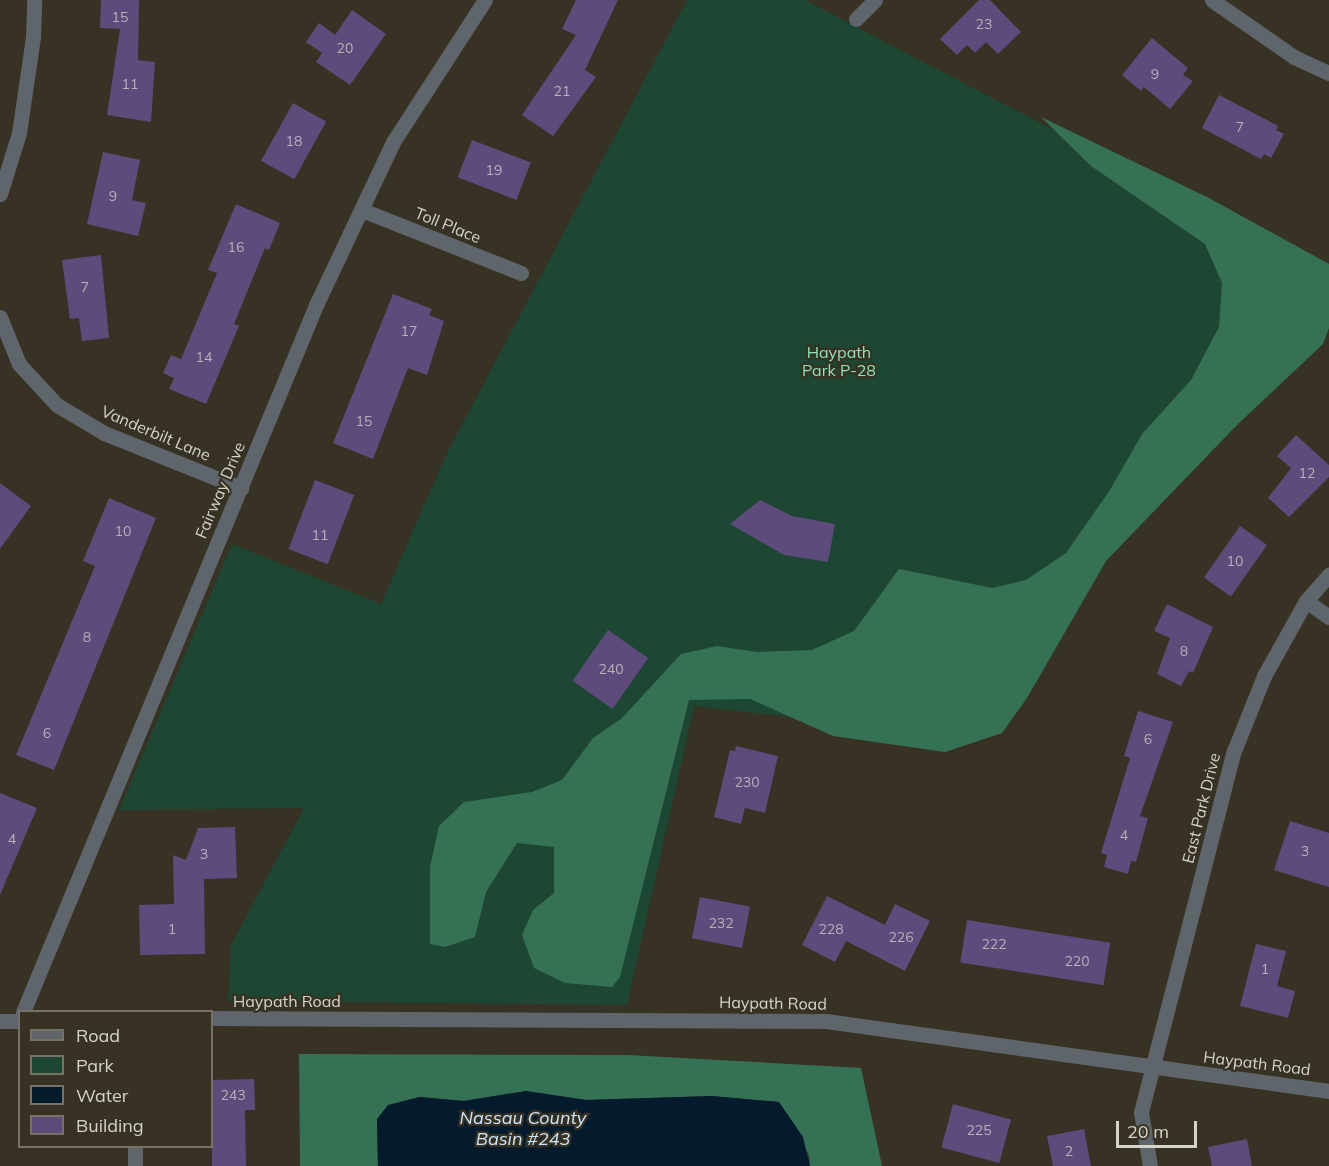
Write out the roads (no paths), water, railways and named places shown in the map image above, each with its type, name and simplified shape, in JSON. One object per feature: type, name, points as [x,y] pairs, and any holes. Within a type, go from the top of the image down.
[{"type":"street","points":[[0,194],[19,133],[33,37],[34,0]]},
{"type":"street","name":"Fairway Drive","points":[[23,1010],[316,305],[393,142],[484,0]]},
{"type":"street","points":[[856,19],[875,0]]},
{"type":"street","points":[[1212,0],[1294,57],[1329,73]]},
{"type":"street","name":"Toll Place","points":[[362,210],[521,273]]},
{"type":"street","name":"Vanderbilt Lane","points":[[0,317],[19,364],[57,405],[104,433],[241,488]]},
{"type":"street","name":"East Park Drive","points":[[1150,1166],[1141,1112],[1234,751],[1264,676],[1306,601],[1329,575]]},
{"type":"street","points":[[1306,601],[1329,617]]},
{"type":"street","name":"Haypath Road","points":[[213,1018],[826,1021],[1153,1069],[1329,1091]]},
{"type":"street","points":[[0,1021],[18,1021]]},
{"type":"street","points":[[135,1148],[135,1166]]},
{"type":"water","name":"Nassau County Basin #243","points":[[526,1091],[586,1100],[712,1096],[779,1102],[803,1137],[810,1166],[378,1166],[377,1119],[388,1105],[419,1097],[464,1101]]},
{"type":"park label","name":"Haypath Park P-28","points":[[839,361]]}]
